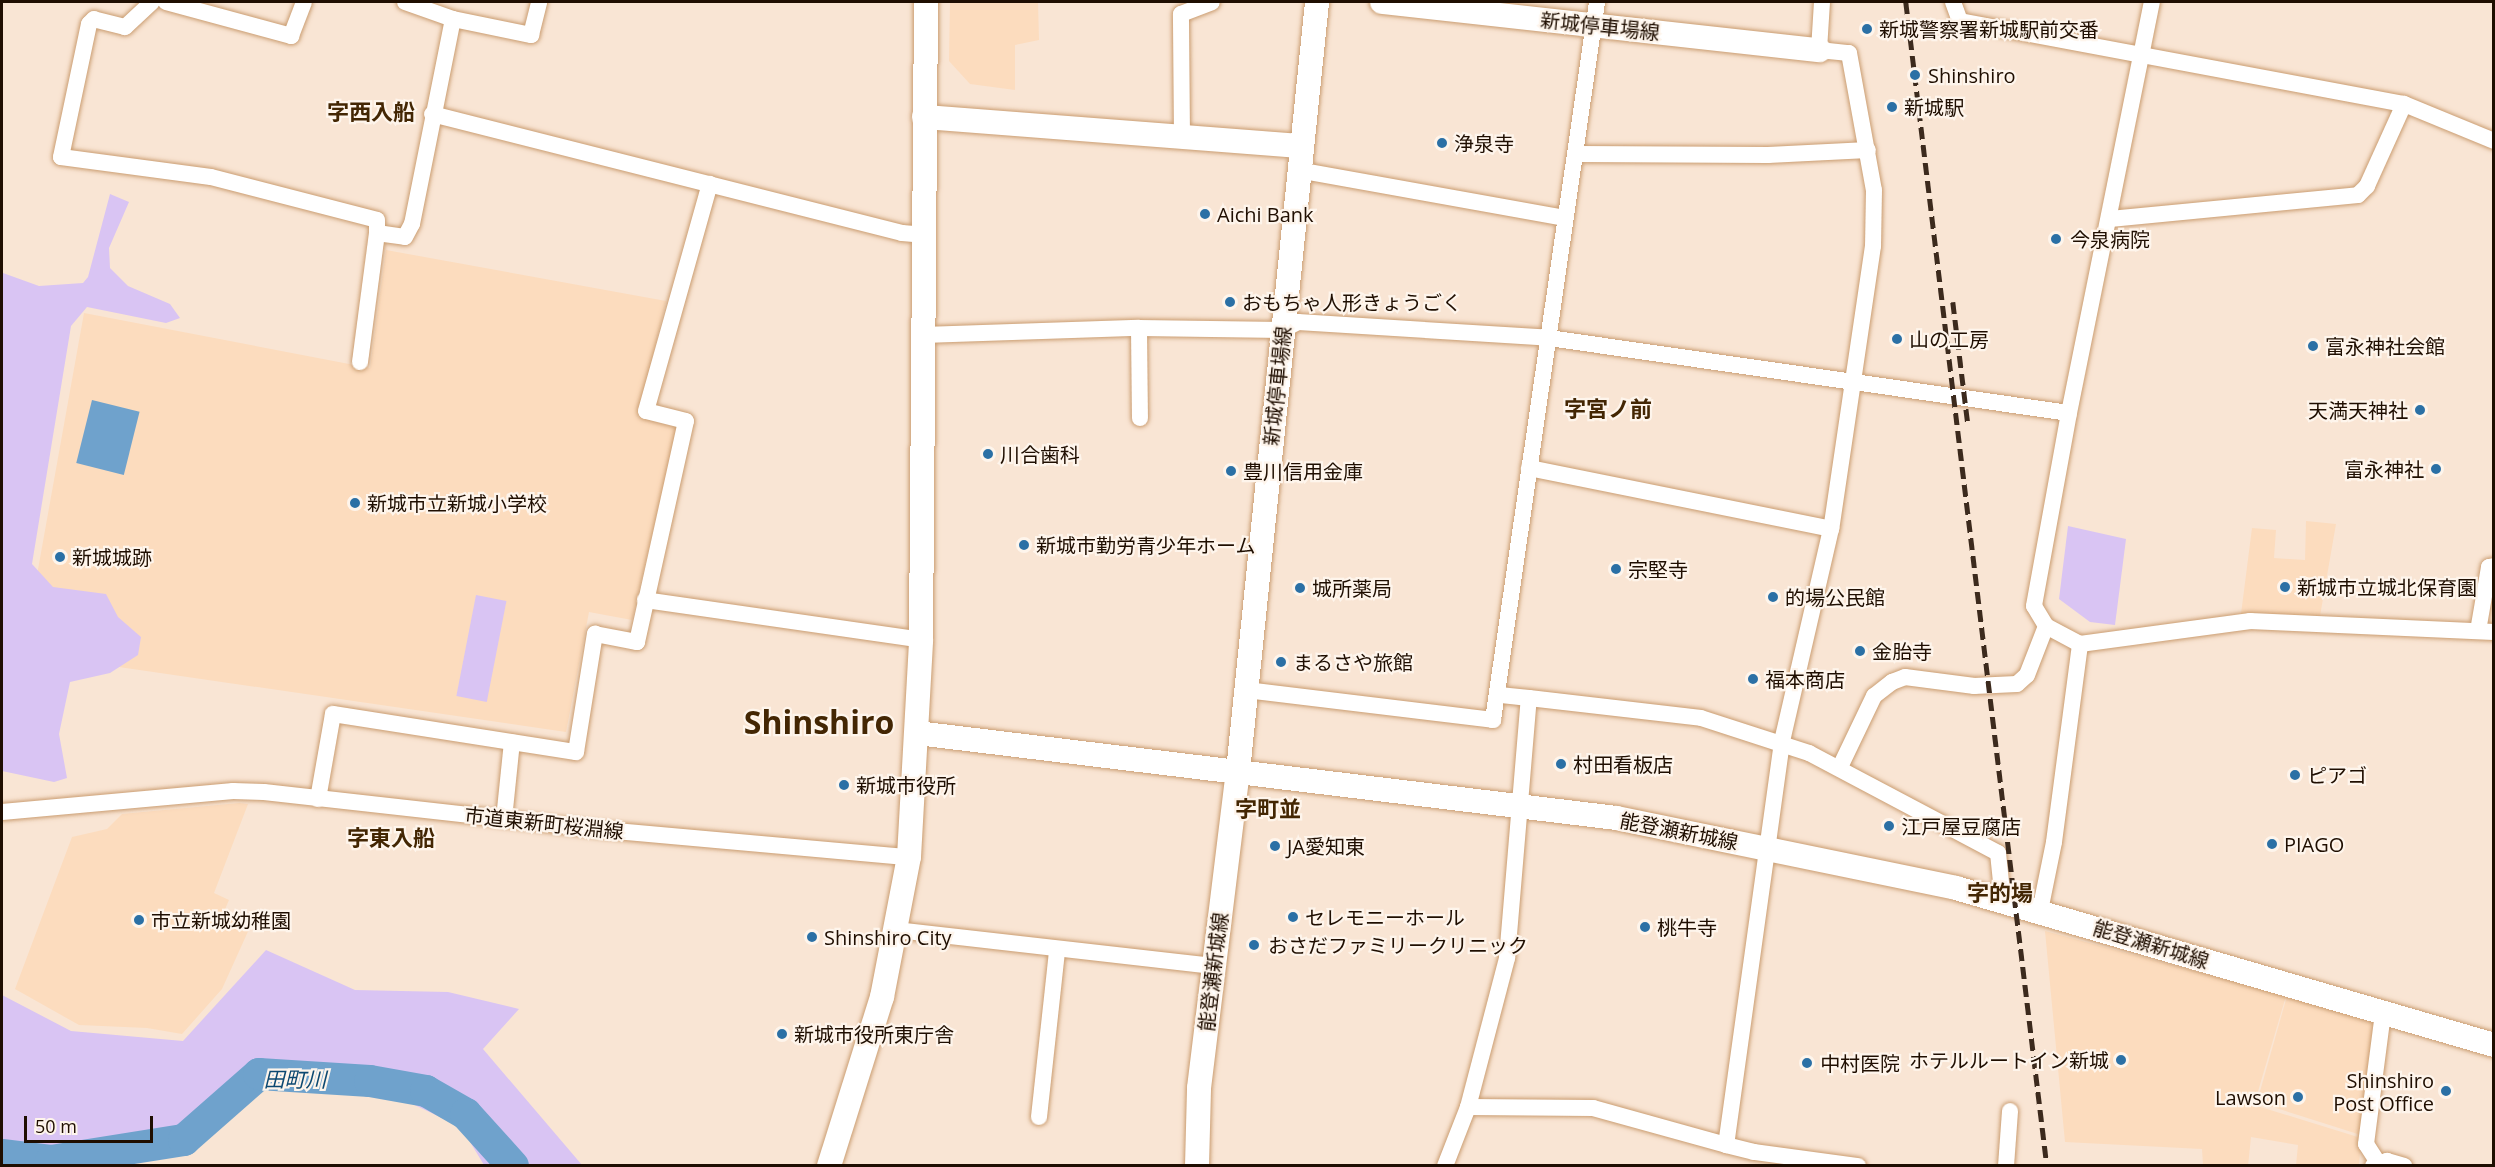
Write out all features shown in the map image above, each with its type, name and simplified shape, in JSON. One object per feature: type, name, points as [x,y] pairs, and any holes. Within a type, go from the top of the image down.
[{"type":"main road","points":[[829,1166],[882,997],[897,930],[909,857],[921,640],[926,2]]},
{"type":"main road","name":"新城停車場線","points":[[1238,771],[1300,146],[1317,2]]},
{"type":"main road","name":"新城停車場線","points":[[1382,2],[1523,10],[1594,26],[1819,50]]},
{"type":"main road","points":[[924,117],[1300,146]]},
{"type":"main road","points":[[917,733],[1238,771]]},
{"type":"main road","name":"能登瀬新城線","points":[[1197,1166],[1199,1088],[1238,771],[1616,818],[1766,848],[2040,911],[2493,1045]]},
{"type":"street","points":[[152,2],[124,27],[94,19],[89,24],[61,157],[211,177],[377,220],[360,362]]},
{"type":"street","points":[[166,2],[291,36],[304,2]]},
{"type":"street","points":[[405,2],[453,19],[531,35],[539,2]]},
{"type":"street","points":[[1182,136],[1181,14],[1212,2]]},
{"type":"street","points":[[1246,690],[1493,720],[1499,695],[1597,2]]},
{"type":"street","points":[[1726,1145],[1782,742],[1831,529],[1856,380],[1873,246],[1874,190],[1849,52],[1819,50],[1822,2]]},
{"type":"street","points":[[1953,2],[1960,21],[2142,53],[2404,104],[2493,141]]},
{"type":"street","points":[[2152,2],[2069,413],[2034,606],[2046,626],[2080,644],[2250,621],[2486,632],[2492,563]]},
{"type":"street","points":[[377,233],[405,237],[412,224],[432,114],[453,19]]},
{"type":"street","points":[[2110,219],[2358,195],[2367,186],[2404,104]]},
{"type":"street","points":[[432,114],[902,233],[923,235]]},
{"type":"street","points":[[1577,154],[1758,155],[1868,150]]},
{"type":"street","points":[[1298,170],[1565,218]]},
{"type":"street","points":[[318,799],[333,714],[576,752],[596,634],[637,642],[686,421],[646,411],[710,184]]},
{"type":"street","points":[[923,335],[1139,328],[1283,330],[1298,322],[1549,338],[1856,380],[2069,413]]},
{"type":"street","points":[[1139,328],[1140,418]]},
{"type":"street","points":[[1530,468],[1831,529]]},
{"type":"street","points":[[645,600],[921,640]]},
{"type":"street","points":[[1840,767],[1874,696],[1892,682],[1905,676],[1974,686],[2017,684],[2027,675],[2046,626]]},
{"type":"street","points":[[2040,911],[2054,842],[2080,644]]},
{"type":"street","points":[[1499,695],[1701,718],[1782,742],[1840,767],[1998,854],[2003,901]]},
{"type":"street","points":[[1445,1166],[1468,1107],[1507,958],[1522,806],[1529,698]]},
{"type":"street","points":[[504,819],[512,742]]},
{"type":"street","name":"市道東新町桜淵線","points":[[2,812],[233,791],[909,857]]},
{"type":"street","points":[[897,930],[1057,950],[1214,966]]},
{"type":"street","points":[[1039,1117],[1057,950]]},
{"type":"street","points":[[2383,1013],[2366,1144],[2375,1163],[2404,1166]]},
{"type":"street","points":[[1468,1107],[1593,1108],[1754,1152],[1858,1166]]},
{"type":"street","points":[[2006,1166],[2010,1111]]},
{"type":"shaded area","points":[[950,2],[1038,2],[1039,40],[1015,45],[1015,90],[970,84],[949,61]]},
{"type":"shaded area","points":[[110,194],[129,202],[109,248],[110,268],[128,286],[170,304],[180,318],[166,323],[87,307],[71,326],[32,564],[53,587],[106,594],[118,617],[141,637],[138,655],[110,673],[70,682],[59,734],[67,778],[54,782],[2,771],[2,263],[3,273],[39,286],[83,283],[88,277]]},
{"type":"shaded area","name":"新城市立新城小学校","points":[[386,250],[666,301],[638,417],[677,428],[632,620],[589,612],[566,732],[23,653],[84,313],[370,368]]},
{"type":"shaded area","name":"新城市立城北保育園","points":[[2306,521],[2336,524],[2320,616],[2241,614],[2252,528],[2276,530],[2274,558],[2305,560]]},
{"type":"shaded area","points":[[2068,526],[2126,539],[2115,625],[2090,622],[2059,599]]},
{"type":"shaded area","points":[[476,595],[506,601],[487,702],[456,696]]},
{"type":"shaded area","name":"市立新城幼稚園","points":[[248,804],[214,893],[229,900],[223,914],[250,927],[222,989],[182,1034],[147,1028],[79,1025],[15,989],[72,837],[107,829],[122,814]]},
{"type":"shaded area","points":[[2045,931],[2286,996],[2254,1105],[2361,1138],[2359,1165],[2296,1165],[2298,1145],[2251,1137],[2248,1166],[2203,1165],[2202,1149],[2065,1142]]},
{"type":"shaded area","points":[[266,950],[355,990],[448,992],[519,1009],[483,1049],[582,1165],[484,1165],[461,1127],[402,1099],[257,1087],[185,1132],[93,1164],[2,1165],[2,995],[71,1031],[183,1041]]},
{"type":"shaded area","points":[[2287,996],[2373,1022],[2361,1135],[2257,1102]]},
{"type":"water","points":[[92,400],[140,412],[124,475],[76,463]]},
{"type":"waterway","name":"田町川","points":[[2,1155],[51,1161],[184,1140],[259,1074],[370,1081],[426,1091],[466,1114],[513,1166]]},
{"type":"railway","points":[[1906,2],[2047,1166]]},
{"type":"railway","points":[[1953,302],[1968,424]]},
{"type":"place","name":"新城警察署新城駅前交番","points":[[1867,29]]},
{"type":"place","name":"Shinshiro","points":[[1915,75]]},
{"type":"place","name":"新城駅","points":[[1892,107]]},
{"type":"place","name":"浄泉寺","points":[[1442,143]]},
{"type":"place","name":"Aichi Bank","points":[[1205,214]]},
{"type":"place","name":"今泉病院","points":[[2056,239]]},
{"type":"place","name":"おもちゃ人形きょうごく","points":[[1230,302]]},
{"type":"place","name":"山の工房","points":[[1897,339]]},
{"type":"place","name":"富永神社会館","points":[[2313,346]]},
{"type":"place","name":"天満天神社","points":[[2420,410]]},
{"type":"place","name":"川合歯科","points":[[988,454]]},
{"type":"place","name":"富永神社","points":[[2436,469]]},
{"type":"place","name":"豊川信用金庫","points":[[1231,471]]},
{"type":"place","name":"新城市立新城小学校","points":[[355,503]]},
{"type":"place","name":"新城市勤労青少年ホーム","points":[[1024,545]]},
{"type":"place","name":"新城城跡","points":[[60,557]]},
{"type":"place","name":"宗堅寺","points":[[1616,569]]},
{"type":"place","name":"新城市立城北保育園","points":[[2285,587]]},
{"type":"place","name":"城所薬局","points":[[1300,588]]},
{"type":"place","name":"的場公民館","points":[[1773,597]]},
{"type":"place","name":"金胎寺","points":[[1860,651]]},
{"type":"place","name":"まるさや旅館","points":[[1281,662]]},
{"type":"place","name":"福本商店","points":[[1753,679]]},
{"type":"place","name":"村田看板店","points":[[1561,764]]},
{"type":"place","name":"ピアゴ","points":[[2295,775]]},
{"type":"place","name":"新城市役所","points":[[844,785]]},
{"type":"place","name":"江戸屋豆腐店","points":[[1889,826]]},
{"type":"place","name":"PIAGO","points":[[2272,844]]},
{"type":"place","name":"JA愛知東","points":[[1275,846]]},
{"type":"place","name":"セレモニーホール","points":[[1293,917]]},
{"type":"place","name":"市立新城幼稚園","points":[[139,920]]},
{"type":"place","name":"桃牛寺","points":[[1645,927]]},
{"type":"place","name":"Shinshiro City","points":[[812,937]]},
{"type":"place","name":"おさだファミリークリニック","points":[[1254,945]]},
{"type":"place","name":"新城市役所東庁舎","points":[[782,1034]]},
{"type":"place","name":"ホテルルートイン新城","points":[[2121,1060]]},
{"type":"place","name":"中村医院","points":[[1807,1063]]},
{"type":"place","name":"Shinshiro Post Office","points":[[2446,1091]]},
{"type":"place","name":"Lawson","points":[[2298,1097]]},
{"type":"district","name":"字西入船","points":[[371,112]]},
{"type":"district","name":"字宮ノ前","points":[[1608,409]]},
{"type":"district","name":"Shinshiro","points":[[819,722]]},
{"type":"district","name":"字町並","points":[[1268,809]]},
{"type":"district","name":"字東入船","points":[[391,838]]},
{"type":"district","name":"字的場","points":[[2000,893]]}]
